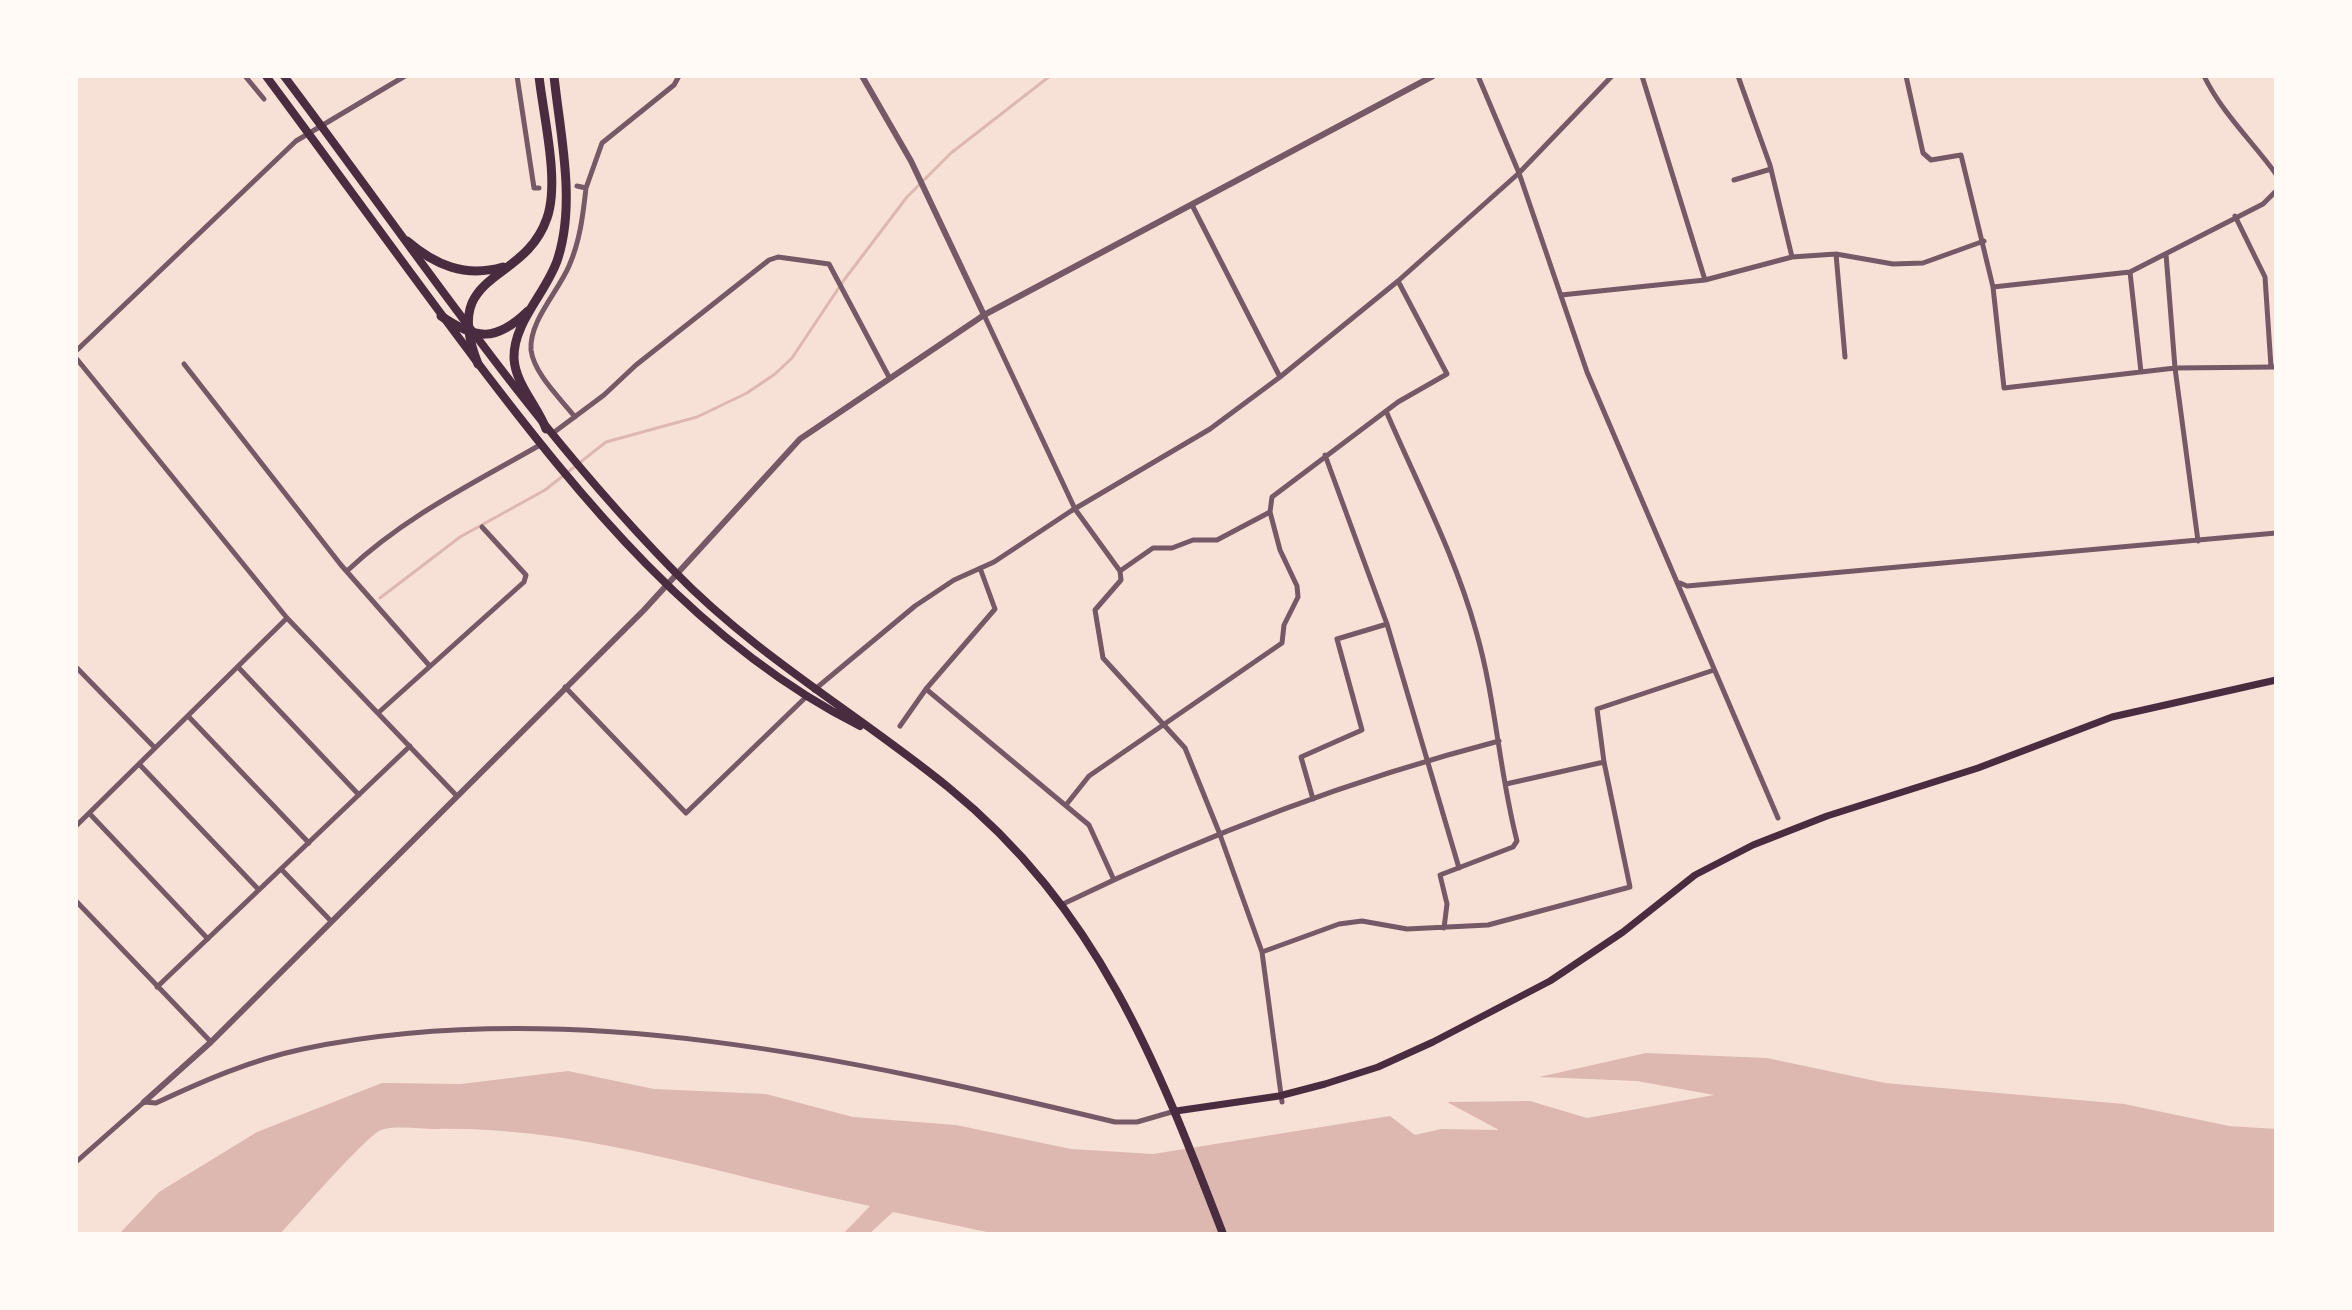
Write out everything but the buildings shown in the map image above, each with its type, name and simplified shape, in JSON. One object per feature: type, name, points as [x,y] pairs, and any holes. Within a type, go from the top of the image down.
[{"type":"highway","points":[[478,364],[467,328],[471,302],[487,282],[516,262],[541,232],[550,203],[539,76]]},
{"type":"highway","points":[[548,432],[539,410],[517,375],[514,361],[520,333],[558,260],[565,221],[565,177],[554,76]]},
{"type":"highway","points":[[407,241],[438,263],[461,270],[485,271],[516,262]]},
{"type":"highway","points":[[441,316],[483,337],[496,334],[536,302]]},
{"type":"main road","points":[[266,76],[441,316],[568,478],[668,584],[763,666],[806,697],[886,739]]},
{"type":"main road","points":[[284,76],[407,241],[467,328],[548,432],[677,574],[756,644],[951,788],[1013,846],[1063,904],[1104,963],[1143,1036],[1176,1111],[1223,1234]]},
{"type":"main road","points":[[1176,1111],[1280,1099],[1378,1067],[1550,981],[1623,932],[1695,875],[1753,845],[1827,816],[1978,768],[2112,717],[2276,680]]},
{"type":"street","points":[[245,76],[264,99]]},
{"type":"street","points":[[76,351],[308,132],[405,76]]},
{"type":"street","points":[[517,76],[534,188],[539,188]]},
{"type":"street","points":[[575,417],[536,366],[532,337],[570,265],[581,233],[586,188],[602,143],[674,85],[679,76]]},
{"type":"street","points":[[862,76],[918,177],[1075,509],[1120,571],[1121,580],[1095,610],[1103,658],[1167,726],[1190,757],[1262,952],[1280,1099]]},
{"type":"street","points":[[76,1162],[211,1042],[455,794],[668,584],[800,439],[984,315],[1433,76]]},
{"type":"street","points":[[1478,76],[1519,173],[1587,372],[1778,818]]},
{"type":"street","points":[[565,687],[686,813],[815,688],[915,606],[1210,429],[1280,377],[1398,281],[1519,173],[1612,76]]},
{"type":"street","points":[[1642,76],[1705,280]]},
{"type":"street","points":[[1738,76],[1771,169],[1792,257]]},
{"type":"street","points":[[1906,76],[1923,153],[1931,160],[1961,155],[1993,287],[2004,388],[2175,368],[2274,367],[2265,277],[2235,216]]},
{"type":"street","points":[[2204,76],[2225,112],[2247,134],[2276,174]]},
{"type":"street","points":[[1734,180],[1771,169]]},
{"type":"street","points":[[577,186],[586,188]]},
{"type":"street","points":[[1993,287],[2130,272],[2263,204],[2276,191]]},
{"type":"street","points":[[1192,205],[1280,377]]},
{"type":"street","points":[[1561,295],[1705,280],[1792,257],[1836,254],[1893,264],[1923,263],[1984,241]]},
{"type":"street","points":[[1836,254],[1845,357]]},
{"type":"street","points":[[2166,254],[2175,368],[2198,541]]},
{"type":"street","points":[[548,432],[575,417],[769,260],[778,257],[824,261],[844,291],[889,377]]},
{"type":"street","points":[[2130,272],[2141,372]]},
{"type":"street","points":[[1066,805],[1089,776],[1167,726],[1206,693],[1282,643],[1284,625],[1298,597],[1270,512],[1272,497],[1325,454],[1386,411],[1447,374],[1398,281]]},
{"type":"street","points":[[76,358],[287,618],[455,794]]},
{"type":"street","points":[[184,364],[347,571],[428,664]]},
{"type":"street","points":[[1386,411],[1438,525],[1476,628],[1493,697],[1517,841],[1513,847],[1440,875],[1447,904],[1444,928]]},
{"type":"street","points":[[347,571],[377,542],[442,498],[540,445]]},
{"type":"street","points":[[1325,454],[1387,624],[1459,868]]},
{"type":"street","points":[[1120,571],[1153,548],[1172,548],[1193,540],[1217,540],[1270,512]]},
{"type":"street","points":[[378,713],[428,664],[524,582],[526,575],[482,527]]},
{"type":"street","points":[[1679,582],[1687,586],[2276,533]]},
{"type":"street","points":[[900,726],[926,689],[995,609],[980,568]]},
{"type":"street","points":[[76,826],[287,618]]},
{"type":"street","points":[[1313,799],[1301,757],[1362,730],[1337,639],[1387,624]]},
{"type":"street","points":[[76,667],[155,748]]},
{"type":"street","points":[[238,667],[359,795]]},
{"type":"street","points":[[1262,952],[1350,922],[1407,929],[1488,925],[1630,887],[1604,762],[1597,709],[1714,670]]},
{"type":"street","points":[[926,689],[1089,825],[1114,880]]},
{"type":"street","points":[[188,716],[309,843]]},
{"type":"street","points":[[1063,904],[1219,832],[1429,759],[1499,741]]},
{"type":"street","points":[[157,987],[410,746]]},
{"type":"street","points":[[1506,784],[1604,762]]},
{"type":"street","points":[[139,764],[259,890]]},
{"type":"street","points":[[89,813],[208,939]]},
{"type":"street","points":[[281,869],[330,920]]},
{"type":"street","points":[[76,901],[211,1042]]},
{"type":"street","points":[[144,1102],[156,1103],[249,1064],[304,1049],[451,1032],[558,1030],[633,1034],[903,1072],[1115,1122],[1137,1122],[1176,1111]]},
{"type":"shaded area","points":[[1646,1053],[1767,1058],[1885,1083],[2124,1104],[2229,1126],[2276,1129],[2276,1234],[996,1234],[893,1212],[869,1234],[843,1234],[870,1206],[601,1144],[491,1130],[400,1127],[381,1130],[373,1135],[280,1234],[119,1234],[159,1192],[257,1132],[382,1083],[461,1084],[568,1071],[654,1089],[766,1094],[853,1117],[956,1125],[1071,1149],[1153,1154],[1390,1116],[1415,1135],[1441,1129],[1499,1130],[1447,1102],[1530,1101],[1587,1118],[1714,1095],[1637,1081],[1539,1077]]},
{"type":"waterway","points":[[380,598],[460,537],[545,490],[606,442],[697,417],[747,393],[775,374],[792,358],[844,280],[907,197],[951,153],[1050,76]]}]
